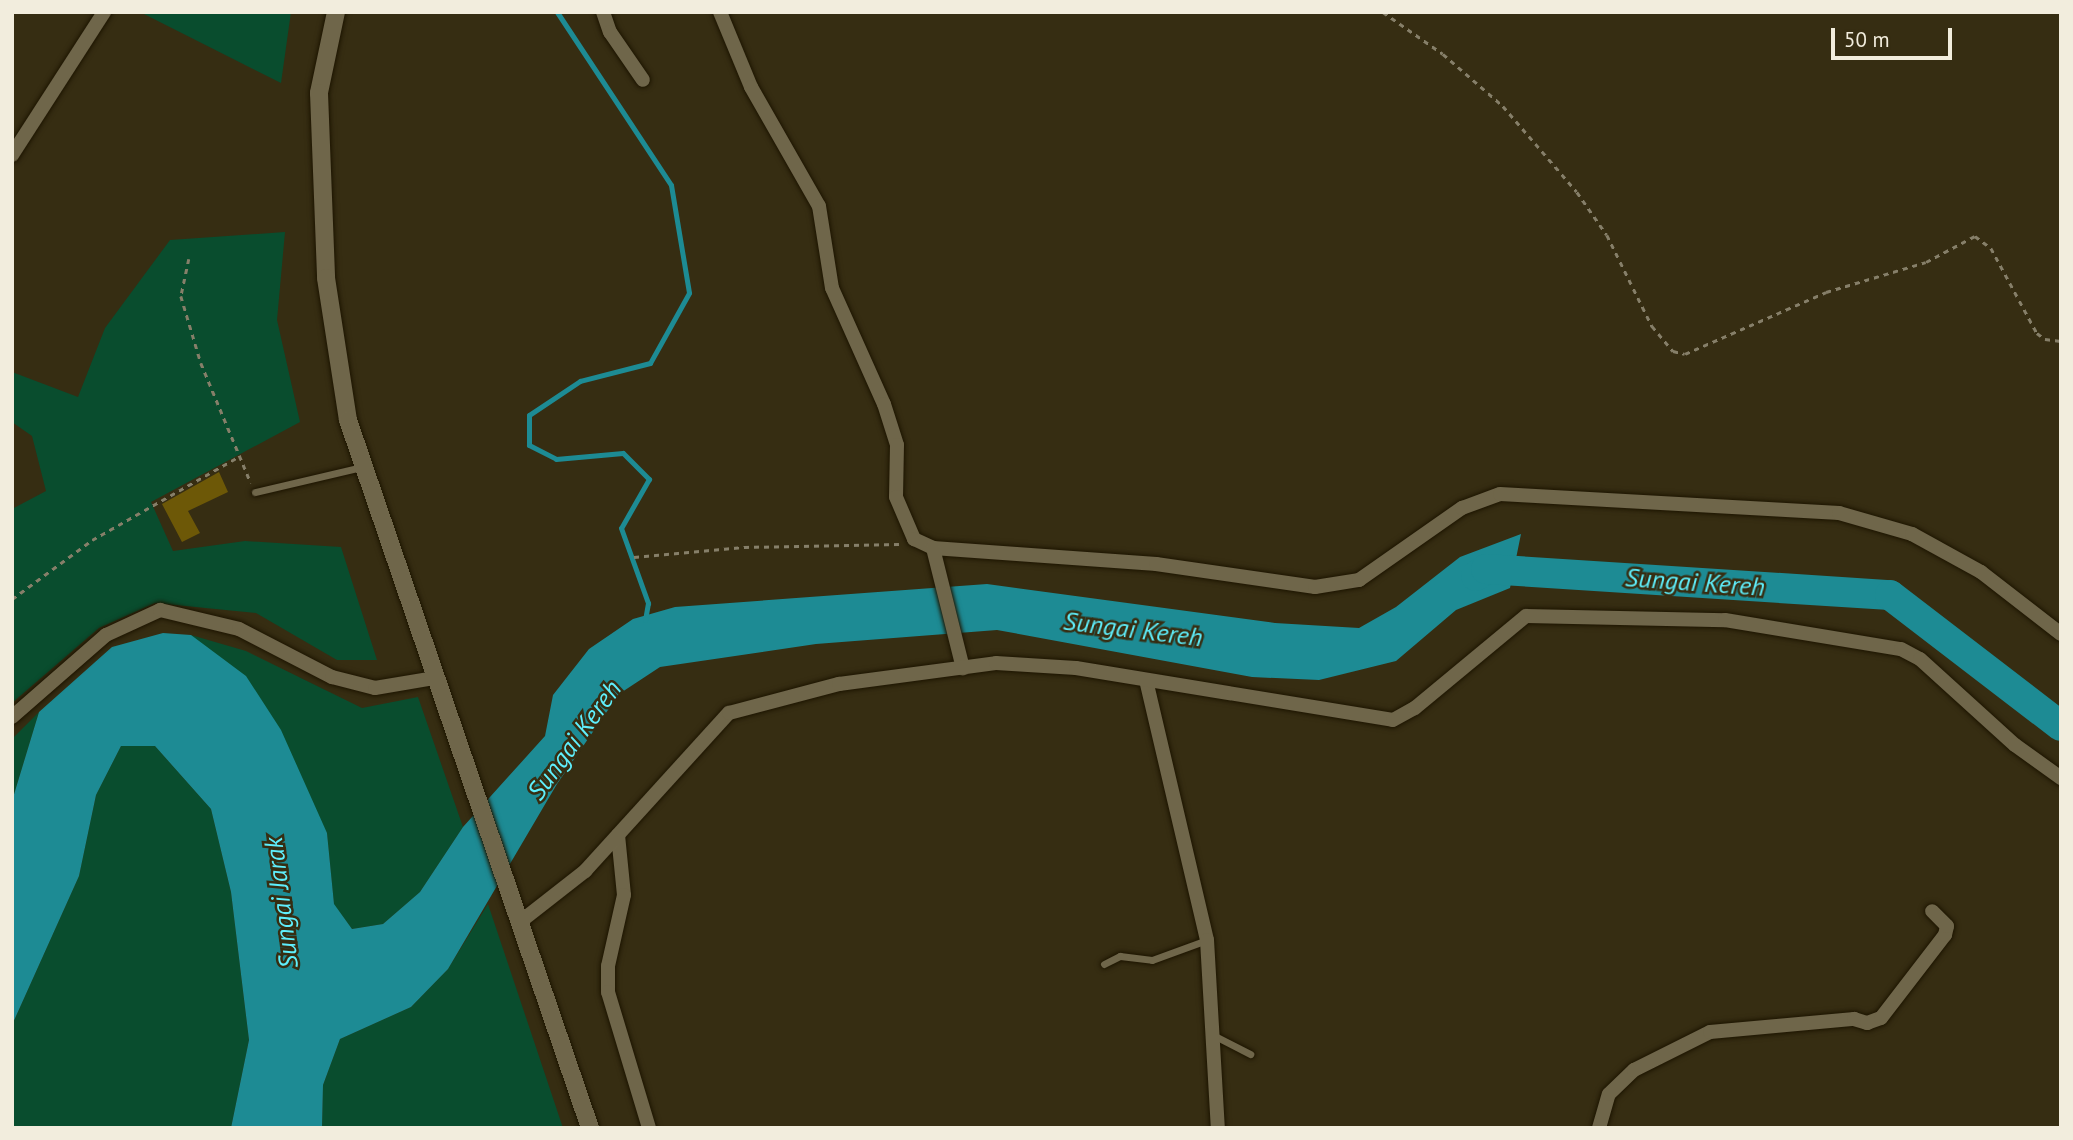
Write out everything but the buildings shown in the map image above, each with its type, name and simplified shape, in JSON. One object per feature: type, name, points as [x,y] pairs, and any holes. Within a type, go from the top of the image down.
[{"type":"street","points":[[12,155],[104,12]]},
{"type":"street","points":[[336,12],[319,93],[327,278],[348,420],[590,1128]]},
{"type":"street","points":[[603,12],[610,32],[643,80]]},
{"type":"street","points":[[720,12],[751,87],[819,206],[832,288],[884,404],[897,445],[896,497],[914,539],[933,548],[1156,564],[1315,587],[1359,580],[1462,508],[1500,494],[1839,513],[1912,534],[1981,572],[2061,634]]},
{"type":"street","points":[[933,548],[946,586],[961,662]]},
{"type":"street","points":[[12,717],[106,635],[160,610],[239,629],[332,677],[376,688],[435,678]]},
{"type":"street","points":[[518,917],[552,901],[618,835],[729,713],[839,684],[961,662],[1036,666],[1146,680],[1393,720],[1415,708],[1526,616],[1725,620],[1900,649],[1920,659],[2015,745],[2061,778]]},
{"type":"street","points":[[1146,680],[1207,940],[1218,1128]]},
{"type":"street","points":[[618,835],[624,895],[608,967],[608,992],[649,1128]]},
{"type":"street","points":[[1599,1128],[1609,1094],[1634,1070],[1710,1032],[1854,1019],[1867,1023],[1881,1018],[1945,935],[1947,926],[1932,911]]},
{"type":"lane","points":[[255,492],[362,467]]},
{"type":"lane","points":[[1104,964],[1120,956],[1152,960],[1207,940]]},
{"type":"lane","points":[[1212,1035],[1250,1054]]},
{"type":"path","points":[[1383,12],[1443,54],[1503,106],[1577,192],[1607,235],[1653,326],[1673,351],[1685,354],[1826,292],[1926,262],[1975,236],[1991,248],[2036,333],[2045,340],[2061,341]]},
{"type":"path","points":[[189,260],[181,296],[201,363],[255,492]]},
{"type":"path","points":[[12,599],[92,540],[240,456]]},
{"type":"path","points":[[634,557],[744,547],[891,547],[914,539]]},
{"type":"green space","points":[[140,12],[291,12],[281,83]]},
{"type":"green space","points":[[285,232],[277,320],[300,422],[151,502],[173,551],[245,541],[341,547],[377,660],[337,660],[256,613],[155,603],[99,628],[12,703],[12,509],[46,491],[32,436],[12,422],[12,372],[78,397],[105,328],[170,240]]},
{"type":"green space","points":[[191,635],[246,651],[362,708],[418,697],[463,827],[420,892],[383,924],[352,929],[334,905],[327,833]]},
{"type":"green space","points":[[39,712],[12,801],[12,739]]},
{"type":"green space","points":[[121,746],[155,746],[211,809],[231,892],[249,1040],[231,1128],[12,1128],[12,1025],[79,876],[96,795]]},
{"type":"green space","points":[[488,904],[563,1128],[322,1128],[323,1085],[340,1039],[411,1007],[448,969]]},
{"type":"water","name":"Sungai Jarak","points":[[1521,534],[1510,588],[1456,610],[1396,661],[1319,680],[1252,677],[997,630],[816,644],[660,667],[619,694],[557,784],[448,969],[411,1007],[340,1039],[323,1085],[322,1128],[231,1128],[249,1040],[231,892],[211,809],[155,746],[121,746],[96,795],[79,876],[12,1025],[12,801],[39,712],[112,647],[163,633],[191,635],[246,676],[281,730],[327,833],[334,904],[352,929],[383,924],[420,892],[463,827],[545,736],[553,695],[589,649],[633,619],[675,607],[987,584],[1275,623],[1359,628],[1396,607],[1460,557]]},
{"type":"waterway","points":[[557,12],[671,185],[689,293],[650,363],[580,381],[529,415],[529,445],[556,459],[623,453],[649,479],[621,528],[648,603],[645,620]]},
{"type":"waterway","name":"Sungai Kereh","points":[[1476,576],[1486,569],[1890,595],[2061,726]]}]
